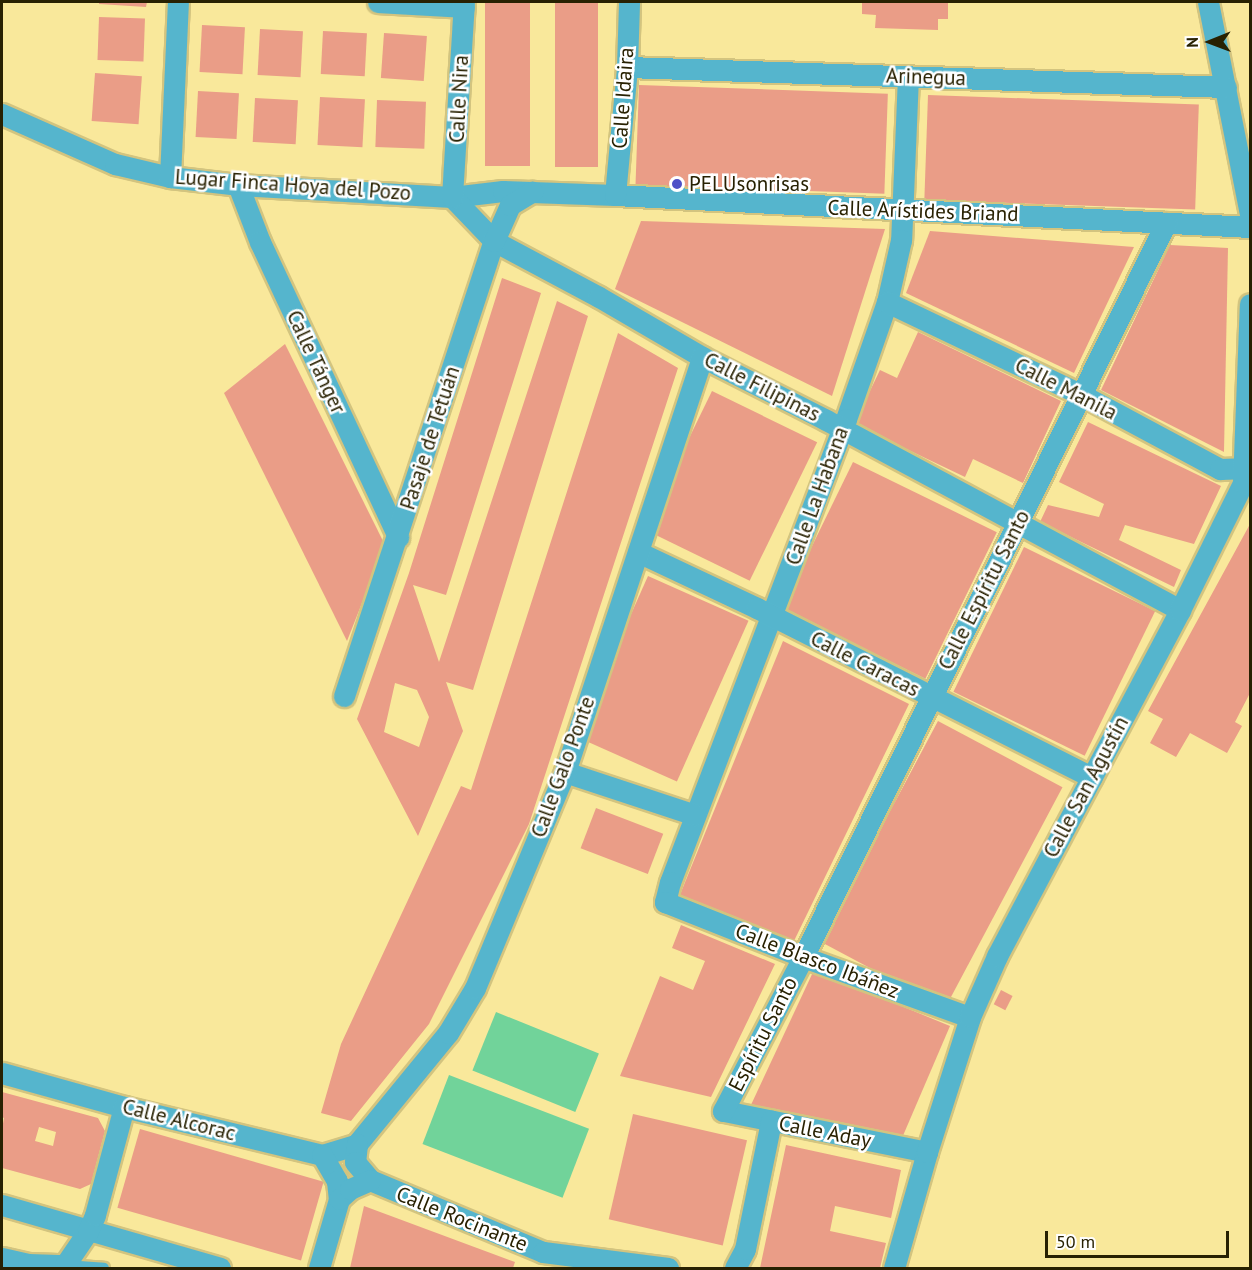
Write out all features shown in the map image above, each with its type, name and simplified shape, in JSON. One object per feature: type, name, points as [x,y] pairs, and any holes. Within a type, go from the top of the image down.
[{"type":"street","points":[[170,177],[178,2]]},
{"type":"street","points":[[378,2],[464,4]]},
{"type":"street","name":"Calle Idaira","points":[[615,195],[627,67],[629,2]]},
{"type":"street","points":[[1208,2],[1251,215]]},
{"type":"street","name":"Calle Nira","points":[[452,197],[464,4]]},
{"type":"street","name":"Arinegua","points":[[627,67],[1226,87]]},
{"type":"street","name":"Calle La Habana","points":[[665,902],[842,429],[887,302],[901,240],[908,76]]},
{"type":"street","name":"Lugar Finca Hoya del Pozo","points":[[2,114],[115,164],[170,177],[238,185],[452,197]]},
{"type":"street","name":"Calle Tánger","points":[[238,185],[260,242],[399,537]]},
{"type":"street","name":"Calle Arístides Briand","points":[[452,197],[503,191],[615,195],[902,212],[1251,227]]},
{"type":"street","name":"Pasaje de Tetuán","points":[[344,696],[399,537],[494,241],[510,205],[532,192]]},
{"type":"street","name":"Calle Filipinas","points":[[452,197],[494,241],[599,297],[702,357],[842,429],[1180,610]]},
{"type":"street","name":"Calle Espíritu Santo","points":[[803,957],[1166,223]]},
{"type":"street","name":"Calle Manila","points":[[887,302],[1082,395],[1220,469],[1248,468]]},
{"type":"street","name":"Calle San Agustín","points":[[894,1269],[927,1152],[970,1017],[997,956],[1180,610],[1243,483],[1248,468],[1251,304]]},
{"type":"street","name":"Calle Galo Ponte","points":[[357,1144],[448,1033],[475,988],[565,772],[702,357]]},
{"type":"street","name":"Calle Caracas","points":[[638,552],[1092,777]]},
{"type":"street","points":[[565,772],[696,815]]},
{"type":"street","name":"Calle Blasco Ibáñez","points":[[665,902],[803,957],[970,1017]]},
{"type":"street","name":"Espíritu Santo","points":[[723,1111],[803,957]]},
{"type":"street","name":"Calle Alcorac","points":[[2,1073],[124,1107],[322,1155]]},
{"type":"street","points":[[2,1258],[28,1264],[65,1265],[88,1231],[124,1107]]},
{"type":"street","name":"Calle Aday","points":[[723,1111],[927,1152]]},
{"type":"street","points":[[735,1269],[745,1250],[771,1121]]},
{"type":"street","points":[[319,1269],[339,1199],[337,1181],[322,1155],[357,1144]]},
{"type":"street","name":"Calle Rocinante","points":[[357,1144],[355,1162],[370,1180],[543,1252],[668,1269]]},
{"type":"street","points":[[339,1199],[350,1190],[370,1180]]},
{"type":"street","points":[[2,1205],[220,1269]]},
{"type":"lane","points":[[65,1265],[104,1269]]},
{"type":"green space","points":[[496,1012],[599,1054],[575,1112],[472,1070]]},
{"type":"green space","points":[[449,1075],[589,1129],[563,1198],[422,1144]]},
{"type":"building","points":[[99,2],[147,2],[146,7],[99,4]]},
{"type":"building","points":[[485,2],[530,2],[530,166],[485,166]]},
{"type":"building","points":[[555,2],[598,2],[598,167],[555,167]]},
{"type":"building","points":[[862,2],[948,2],[948,19],[938,19],[938,30],[875,28],[876,15],[862,14]]},
{"type":"building","points":[[99,17],[145,19],[143,62],[97,60]]},
{"type":"building","points":[[202,25],[245,27],[242,74],[200,72]]},
{"type":"building","points":[[260,29],[303,31],[301,77],[258,75]]},
{"type":"building","points":[[323,31],[367,33],[365,76],[321,74]]},
{"type":"building","points":[[384,33],[427,36],[424,81],[381,78]]},
{"type":"building","points":[[95,73],[142,76],[139,124],[92,121]]},
{"type":"building","points":[[639,85],[888,94],[884,194],[636,185]]},
{"type":"building","points":[[198,91],[239,93],[237,139],[196,137]]},
{"type":"building","points":[[928,95],[1199,104],[1195,209],[924,200]]},
{"type":"building","points":[[320,97],[365,99],[362,147],[317,145]]},
{"type":"building","points":[[255,98],[298,100],[296,144],[253,142]]},
{"type":"building","points":[[377,100],[426,102],[424,149],[375,147]]},
{"type":"building","points":[[641,221],[885,229],[832,396],[615,289]]},
{"type":"building","points":[[930,231],[1134,247],[1074,373],[906,293]]},
{"type":"building","points":[[1170,245],[1228,248],[1224,452],[1101,390]]},
{"type":"building","points":[[502,278],[541,293],[446,595],[413,585],[439,662],[557,301],[588,316],[473,690],[446,682],[463,731],[418,836],[357,719],[409,573]],"holes":[[[395,683],[417,690],[429,717],[419,747],[384,732]]]},
{"type":"building","points":[[918,332],[1061,401],[1023,483],[973,459],[965,477],[854,424],[880,370],[897,378]]},
{"type":"building","points":[[618,333],[678,368],[529,824],[429,1024],[351,1121],[321,1113],[341,1044],[461,786],[471,790]]},
{"type":"building","points":[[285,344],[385,545],[347,641],[224,393]]},
{"type":"building","points":[[712,391],[817,442],[750,581],[644,529]]},
{"type":"building","points":[[1088,422],[1221,486],[1194,544],[1125,525],[1119,540],[1181,570],[1174,587],[1040,522],[1048,505],[1099,517],[1104,504],[1059,482]]},
{"type":"building","points":[[853,462],[997,532],[925,679],[782,609]]},
{"type":"building","points":[[1250,524],[1250,693],[1235,722],[1242,726],[1227,753],[1190,733],[1176,757],[1150,743],[1163,719],[1148,711]]},
{"type":"building","points":[[1024,547],[1155,611],[1085,756],[953,692]]},
{"type":"building","points":[[648,576],[748,621],[677,782],[576,737]]},
{"type":"building","points":[[783,641],[909,704],[793,943],[679,897]]},
{"type":"building","points":[[938,721],[1062,787],[945,1008],[821,942]]},
{"type":"building","points":[[596,808],[663,834],[648,874],[581,848]]},
{"type":"building","points":[[681,925],[775,964],[711,1097],[620,1076],[660,976],[693,990],[705,961],[672,948]]},
{"type":"building","points":[[814,970],[950,1026],[902,1138],[750,1107]]},
{"type":"building","points":[[1001,990],[1013,996],[1005,1010],[994,1004]]},
{"type":"building","points":[[2,1092],[98,1118],[105,1131],[91,1184],[80,1189],[2,1168],[4,1118],[2,1117]],"holes":[[[39,1127],[56,1132],[53,1146],[35,1141]]]},
{"type":"building","points":[[633,1114],[747,1140],[723,1246],[609,1219]]},
{"type":"building","points":[[140,1129],[324,1182],[301,1260],[117,1208]]},
{"type":"building","points":[[786,1145],[901,1170],[891,1218],[835,1206],[830,1231],[886,1243],[880,1268],[760,1268]]},
{"type":"building","points":[[364,1206],[515,1262],[513,1268],[350,1268]]},
{"type":"place","name":"PELUsonrisas","points":[[677,184]]}]
